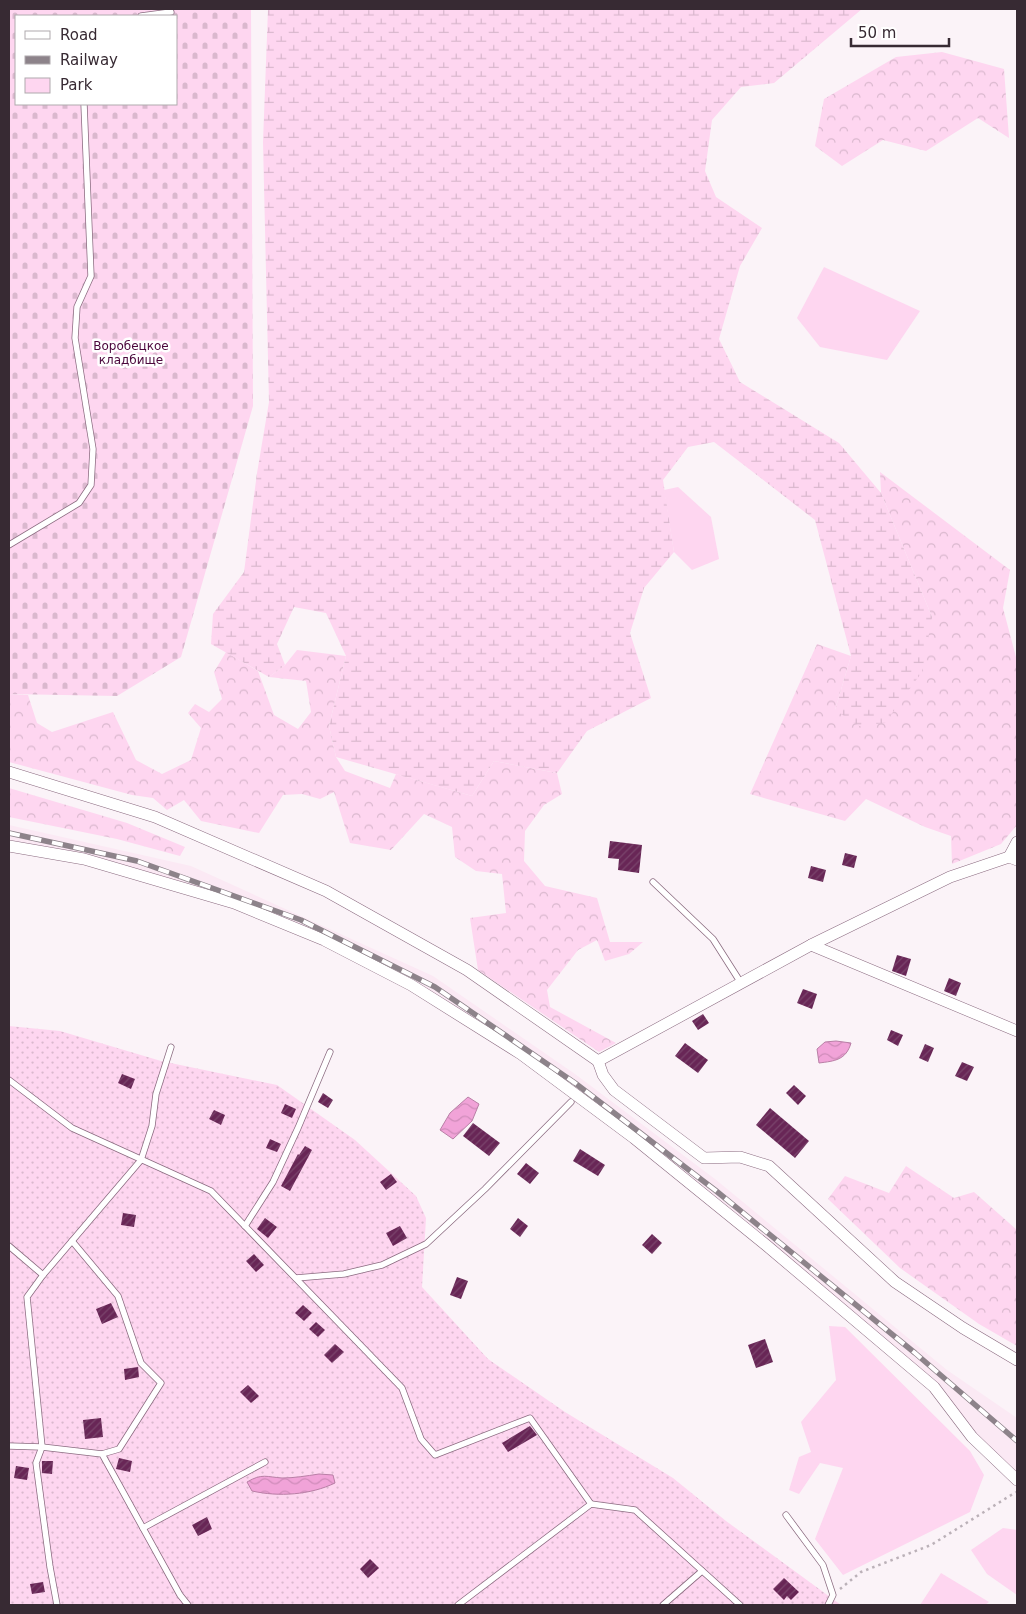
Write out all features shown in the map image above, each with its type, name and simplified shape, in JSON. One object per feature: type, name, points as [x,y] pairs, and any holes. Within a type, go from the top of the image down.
[{"type":"street","points":[[9,772],[155,817],[326,891],[467,970],[598,1062],[603,1076],[614,1090],[704,1158],[740,1157],[769,1166],[895,1282],[963,1328],[1017,1360]]},
{"type":"street","points":[[598,1062],[811,945],[950,877],[1013,859],[1017,842]]},
{"type":"street","points":[[9,846],[84,859],[234,903],[324,940],[412,985],[521,1054],[634,1138],[766,1245],[934,1387],[972,1437],[1017,1480]]},
{"type":"street","points":[[811,945],[1017,1031]]},
{"type":"lane","points":[[148,15],[171,12]]},
{"type":"lane","points":[[9,545],[79,503],[91,485],[93,449],[75,338],[77,307],[91,276],[84,105]]},
{"type":"lane","points":[[653,882],[713,939],[741,983]]},
{"type":"lane","points":[[57,1605],[47,1549],[36,1463],[42,1448],[27,1297],[43,1275],[141,1160],[152,1126],[156,1094],[171,1047]]},
{"type":"lane","points":[[245,1226],[273,1182],[330,1052]]},
{"type":"lane","points":[[9,1080],[72,1128],[211,1191],[402,1388],[421,1440],[435,1455],[530,1418],[591,1504]]},
{"type":"lane","points":[[296,1278],[344,1274],[382,1265],[426,1244],[486,1189],[571,1102]]},
{"type":"lane","points":[[9,1446],[102,1454],[119,1449],[161,1383],[141,1363],[118,1296],[72,1241]]},
{"type":"lane","points":[[9,1246],[43,1275]]},
{"type":"lane","points":[[102,1454],[180,1595],[188,1605]]},
{"type":"lane","points":[[143,1528],[265,1462]]},
{"type":"lane","points":[[458,1605],[591,1504],[635,1510],[740,1605]]},
{"type":"lane","points":[[786,1515],[824,1566],[833,1595],[828,1605]]},
{"type":"lane","points":[[664,1605],[702,1571]]},
{"type":"path","points":[[833,1595],[861,1572],[931,1545],[1017,1491]]},
{"type":"shaded area","points":[[9,825],[191,866],[433,976],[575,1074],[715,1179],[947,1370],[1017,1418],[1017,1481],[935,1384],[703,1189],[432,992],[192,886],[32,844],[9,840]]},
{"type":"green space","name":"Воробецкое кладбище","points":[[9,9],[251,9],[253,406],[181,657],[117,696],[9,694]]},
{"type":"green space","points":[[268,9],[862,9],[774,83],[741,87],[712,120],[705,171],[716,197],[762,228],[740,266],[719,339],[740,382],[839,443],[881,493],[932,617],[922,672],[885,723],[859,726],[835,710],[851,656],[815,520],[714,442],[688,447],[663,480],[674,552],[644,588],[630,633],[651,698],[587,731],[557,773],[494,761],[472,796],[336,757],[329,726],[346,656],[326,613],[294,607],[277,644],[285,665],[269,677],[211,644],[213,614],[244,572],[257,473],[269,402],[263,142]]},
{"type":"green space","points":[[942,52],[1004,69],[1009,138],[978,118],[926,151],[883,140],[842,166],[815,146],[824,99],[896,57]]},
{"type":"green space","points":[[824,267],[920,311],[887,360],[820,347],[797,318]]},
{"type":"green space","points":[[880,472],[1010,570],[1003,608],[1017,661],[1017,825],[1001,844],[952,864],[951,836],[925,827],[866,799],[845,821],[750,794],[817,644],[851,656],[835,710],[932,617],[881,493]]},
{"type":"green space","points":[[678,487],[711,517],[719,559],[692,570],[674,552],[664,490]]},
{"type":"green space","points":[[297,650],[346,656],[329,726],[336,757],[345,771],[390,788],[396,774],[472,796],[494,761],[557,773],[562,794],[544,805],[525,831],[524,861],[545,886],[597,898],[610,942],[643,942],[629,954],[605,961],[597,940],[578,950],[547,990],[550,1007],[616,1043],[599,1052],[478,970],[470,918],[506,913],[502,874],[476,871],[455,857],[452,827],[424,814],[391,850],[350,843],[334,792],[320,799],[302,794],[283,795],[259,833],[201,821],[184,800],[167,810],[153,798],[132,795],[9,762],[9,694],[28,695],[37,723],[52,732],[113,712],[136,760],[162,774],[191,760],[201,728],[188,713],[195,704],[209,712],[222,699],[214,672],[226,652],[258,671],[274,715],[298,729],[311,712],[306,681],[269,677],[285,665]]},
{"type":"green space","points":[[9,788],[127,823],[185,847],[180,856],[117,839],[9,817]]},
{"type":"green space","points":[[9,1026],[60,1031],[161,1061],[277,1085],[355,1140],[416,1196],[426,1218],[422,1287],[488,1359],[565,1412],[673,1478],[726,1521],[841,1605],[9,1605]]},
{"type":"green space","points":[[906,1166],[954,1198],[974,1192],[1017,1230],[1017,1346],[979,1324],[900,1268],[828,1199],[845,1176],[889,1193]]},
{"type":"green space","points":[[829,1326],[845,1327],[970,1451],[984,1475],[970,1512],[843,1575],[815,1539],[843,1468],[820,1463],[799,1494],[789,1490],[799,1457],[811,1452],[801,1422],[836,1380]]},
{"type":"green space","points":[[1003,1528],[1017,1530],[1017,1595],[987,1574],[971,1550]]},
{"type":"green space","points":[[941,1573],[989,1602],[985,1605],[920,1605]]},
{"type":"water","points":[[825,1042],[851,1043],[849,1049],[839,1059],[819,1063],[817,1049]]},
{"type":"water","points":[[468,1097],[479,1104],[472,1121],[453,1139],[440,1130],[450,1113]]},
{"type":"water","points":[[319,1474],[333,1475],[335,1483],[315,1490],[294,1494],[273,1494],[252,1491],[247,1482],[252,1479],[268,1476],[287,1478]]},
{"type":"building","points":[[610,841],[642,845],[639,873],[618,870],[619,859],[608,858]]},
{"type":"building","points":[[845,853],[857,856],[854,868],[842,865]]},
{"type":"building","points":[[811,866],[826,870],[823,882],[808,878]]},
{"type":"building","points":[[897,955],[911,959],[906,976],[892,971]]},
{"type":"building","points":[[949,978],[961,983],[956,996],[944,991]]},
{"type":"building","points":[[803,989],[817,994],[812,1009],[797,1003]]},
{"type":"building","points":[[703,1014],[709,1023],[698,1030],[692,1021]]},
{"type":"building","points":[[891,1030],[903,1035],[898,1046],[887,1040]]},
{"type":"building","points":[[685,1043],[708,1060],[698,1073],[675,1056]]},
{"type":"building","points":[[925,1044],[934,1048],[928,1062],[919,1058]]},
{"type":"building","points":[[962,1062],[974,1067],[967,1081],[955,1076]]},
{"type":"building","points":[[122,1074],[135,1079],[131,1089],[118,1083]]},
{"type":"building","points":[[794,1085],[806,1096],[798,1105],[786,1093]]},
{"type":"building","points":[[323,1093],[333,1100],[328,1108],[318,1102]]},
{"type":"building","points":[[285,1104],[296,1109],[292,1118],[281,1113]]},
{"type":"building","points":[[770,1108],[809,1141],[795,1158],[756,1125]]},
{"type":"building","points":[[214,1110],[225,1115],[221,1125],[209,1119]]},
{"type":"building","points":[[473,1123],[500,1143],[489,1156],[463,1136]]},
{"type":"building","points":[[270,1139],[281,1144],[277,1152],[266,1148]]},
{"type":"building","points":[[305,1146],[312,1150],[290,1191],[281,1186],[298,1154]]},
{"type":"building","points":[[580,1149],[605,1165],[598,1176],[573,1161]]},
{"type":"building","points":[[526,1163],[539,1173],[530,1184],[517,1174]]},
{"type":"building","points":[[391,1174],[397,1182],[386,1190],[380,1182]]},
{"type":"building","points":[[123,1213],[136,1215],[134,1227],[121,1225]]},
{"type":"building","points":[[265,1218],[277,1227],[268,1238],[257,1229]]},
{"type":"building","points":[[518,1218],[528,1226],[520,1237],[510,1229]]},
{"type":"building","points":[[400,1226],[407,1238],[393,1246],[386,1233]]},
{"type":"building","points":[[652,1234],[662,1243],[652,1254],[642,1245]]},
{"type":"building","points":[[254,1254],[264,1265],[256,1272],[246,1261]]},
{"type":"building","points":[[457,1277],[468,1281],[461,1299],[450,1295]]},
{"type":"building","points":[[111,1303],[118,1317],[102,1324],[96,1309]]},
{"type":"building","points":[[303,1305],[312,1313],[304,1321],[295,1313]]},
{"type":"building","points":[[316,1322],[325,1330],[318,1337],[309,1329]]},
{"type":"building","points":[[765,1339],[773,1362],[756,1368],[748,1345]]},
{"type":"building","points":[[335,1344],[344,1352],[332,1363],[324,1355]]},
{"type":"building","points":[[138,1367],[139,1377],[125,1380],[124,1369]]},
{"type":"building","points":[[248,1385],[259,1396],[251,1403],[240,1392]]},
{"type":"building","points":[[101,1418],[103,1437],[85,1439],[83,1420]]},
{"type":"building","points":[[530,1426],[537,1435],[508,1452],[502,1443]]},
{"type":"building","points":[[119,1458],[132,1461],[130,1472],[116,1469]]},
{"type":"building","points":[[42,1461],[53,1461],[52,1474],[42,1473]]},
{"type":"building","points":[[16,1466],[29,1468],[27,1480],[14,1478]]},
{"type":"building","points":[[207,1517],[212,1529],[198,1536],[192,1525]]},
{"type":"building","points":[[370,1559],[379,1568],[368,1578],[360,1569]]},
{"type":"building","points":[[784,1578],[799,1592],[791,1600],[787,1596],[784,1600],[773,1589]]},
{"type":"building","points":[[43,1582],[45,1592],[32,1594],[30,1584]]},
{"type":"railway","points":[[9,833],[137,861],[301,920],[435,987],[575,1083],[715,1190],[915,1353],[1017,1441]]}]
